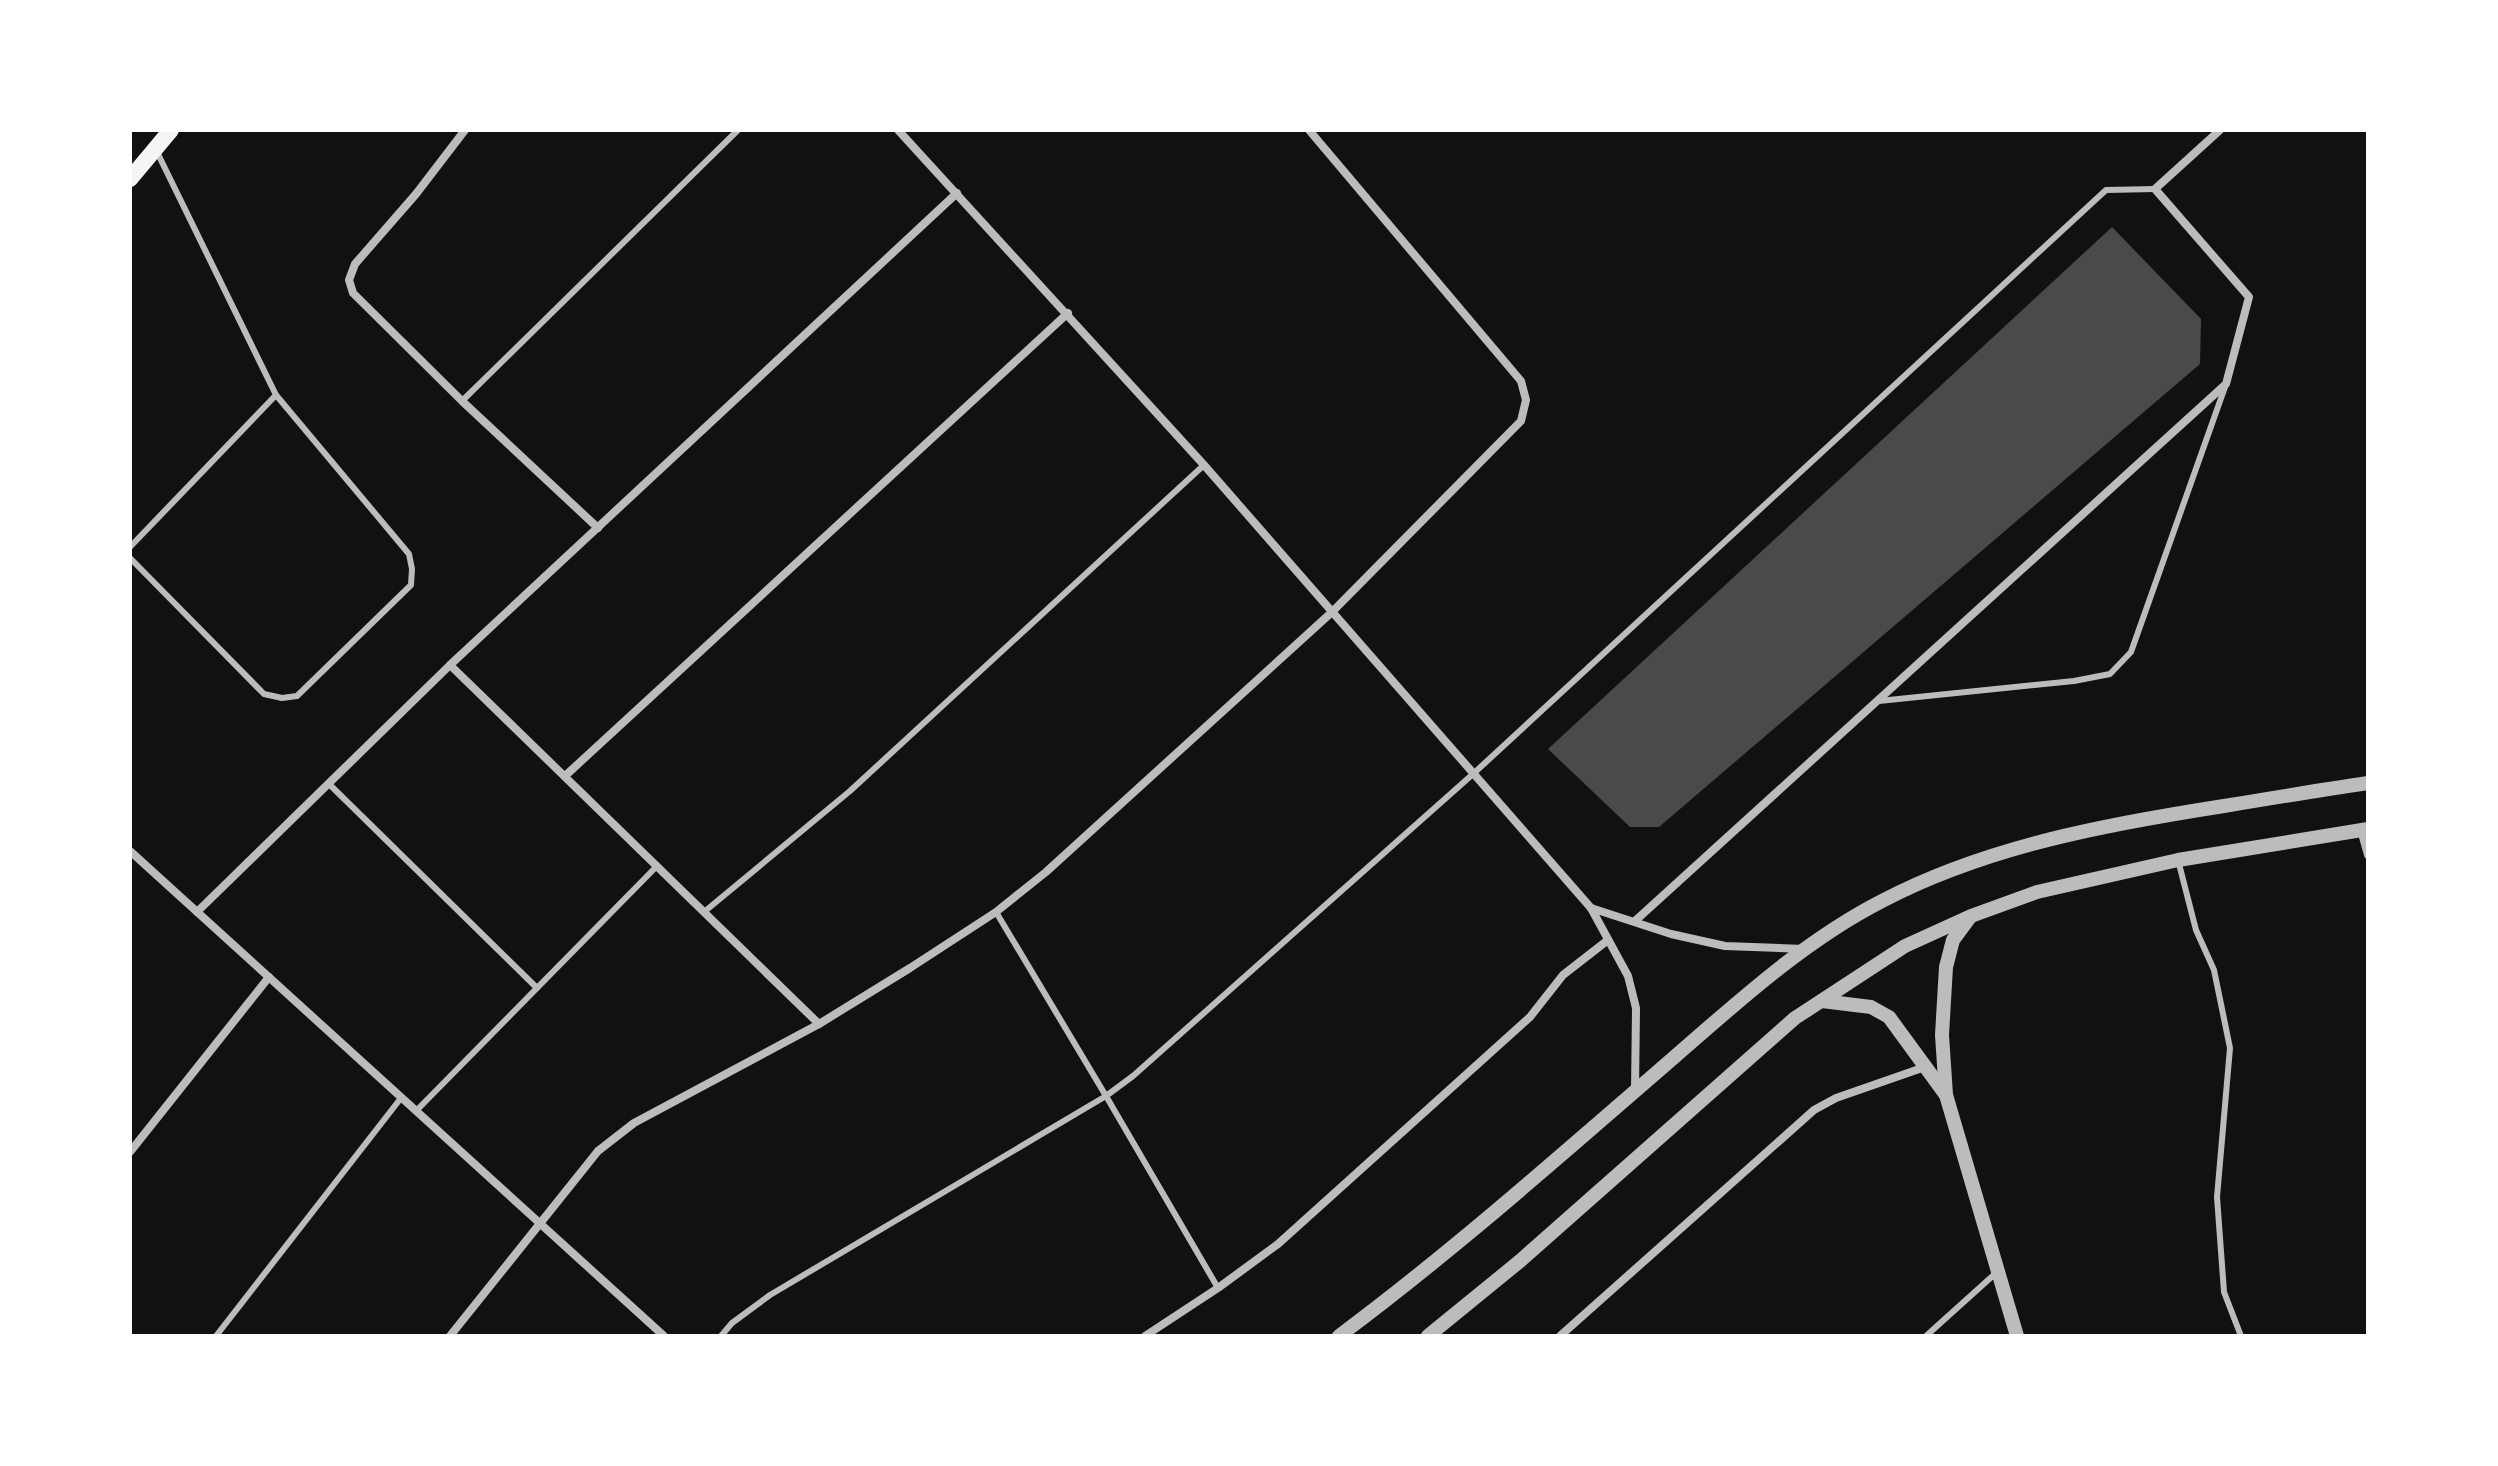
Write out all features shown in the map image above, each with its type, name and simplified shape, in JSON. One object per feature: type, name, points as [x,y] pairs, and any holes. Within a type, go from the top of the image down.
[{"type":"main road","points":[[130,179],[171,130]]},
{"type":"street","points":[[465,130],[416,194],[355,264],[349,280],[353,293],[462,401],[598,528]]},
{"type":"street","points":[[898,130],[1204,465],[1591,908],[1628,976],[1636,1008],[1635,1091]]},
{"type":"street","points":[[450,1336],[598,1151],[634,1123],[819,1024],[996,912],[1046,872],[1332,612],[1521,421],[1526,400],[1521,381],[1309,130]]},
{"type":"street","points":[[1635,921],[2226,384],[2249,297],[2155,189],[2220,130]]},
{"type":"street","points":[[197,912],[450,665],[957,193]]},
{"type":"street","points":[[565,776],[1068,313]]},
{"type":"street","points":[[450,665],[819,1024]]},
{"type":"street","points":[[1339,1336],[1406,1287],[1484,1222],[1766,979],[1881,901],[1956,868],[2091,830],[2368,783]]},
{"type":"street","points":[[1428,1336],[1520,1261],[1795,1018],[1905,946],[1971,916],[2037,892],[2178,860],[2364,829],[2368,855]]},
{"type":"street","points":[[131,854],[664,1336]]},
{"type":"street","points":[[1591,908],[1671,934],[1725,946],[1808,949]]},
{"type":"street","points":[[1971,916],[1953,940],[1946,967],[1942,1035],[1946,1095],[2017,1336]]},
{"type":"street","points":[[1145,1336],[1218,1288],[1290,1233],[1530,1017],[1563,975],[1608,940]]},
{"type":"street","points":[[130,1152],[269,977]]},
{"type":"street","points":[[1822,1001],[1871,1007],[1889,1017],[1946,1095]]},
{"type":"street","points":[[1560,1336],[1814,1110],[1836,1098],[1925,1067]]},
{"type":"lane","points":[[462,401],[738,130]]},
{"type":"lane","points":[[130,558],[264,694],[282,698],[297,696],[411,585],[409,554],[276,395],[155,149]]},
{"type":"lane","points":[[721,1336],[732,1323],[770,1295],[1106,1096],[1133,1076],[1473,774],[2106,190],[2155,189]]},
{"type":"lane","points":[[1879,701],[2074,681],[2110,674],[2131,652],[2226,384]]},
{"type":"lane","points":[[130,547],[276,395]]},
{"type":"lane","points":[[704,912],[850,791],[1204,465]]},
{"type":"lane","points":[[328,783],[537,988]]},
{"type":"lane","points":[[2178,860],[2196,930],[2214,970],[2230,1048],[2217,1197],[2224,1292],[2241,1336]]},
{"type":"lane","points":[[416,1111],[657,866]]},
{"type":"lane","points":[[996,912],[1218,1288]]},
{"type":"lane","points":[[216,1336],[401,1098]]},
{"type":"lane","points":[[1926,1336],[1997,1272]]},
{"type":"building","points":[[2112,227],[2201,319],[2200,364],[1659,827],[1630,827],[1548,749]]}]
